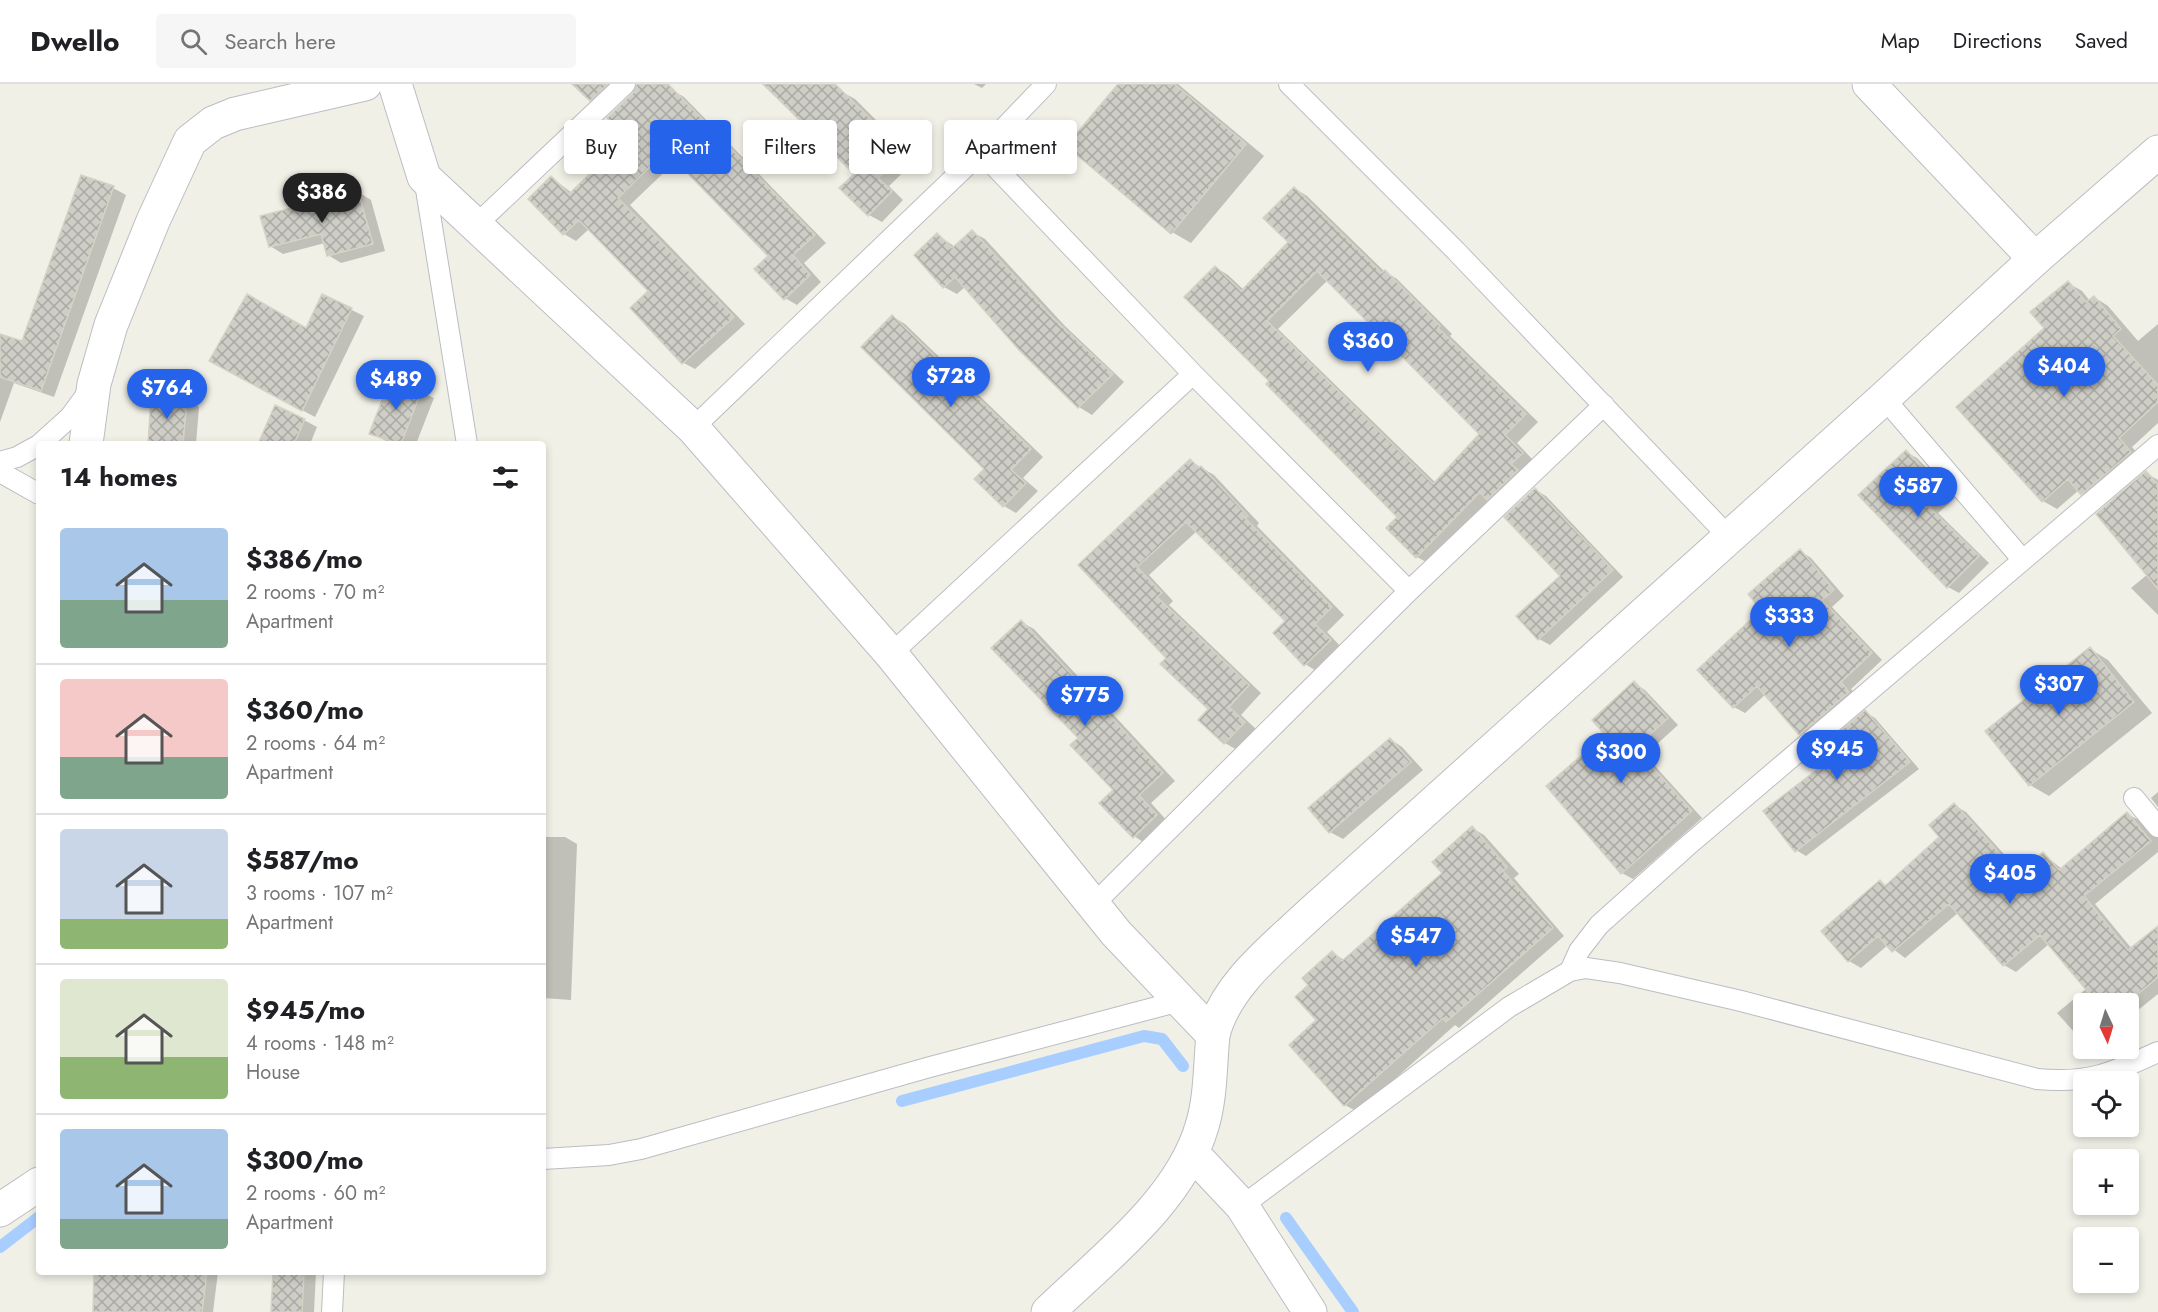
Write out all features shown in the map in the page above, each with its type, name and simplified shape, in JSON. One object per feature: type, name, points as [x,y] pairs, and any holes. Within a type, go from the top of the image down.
[{"type":"street","points":[[86,441],[94,384],[111,326],[153,220],[190,141],[213,123],[235,114],[365,84]]},
{"type":"street","points":[[396,84],[423,177],[693,428],[891,654],[1094,905],[1213,1035]]},
{"type":"street","points":[[1869,84],[2035,259]]},
{"type":"street","points":[[1048,1312],[1144,1220],[1193,1154],[1205,1115],[1213,1035],[1218,1014],[1264,957],[2035,259],[2158,152]]},
{"type":"street","points":[[1193,1154],[1242,1206],[1310,1312]]},
{"type":"street","points":[[0,1210],[36,1186]]},
{"type":"lane","points":[[434,241],[443,227],[471,221],[625,84]]},
{"type":"lane","points":[[1012,120],[1046,84]]},
{"type":"lane","points":[[1288,84],[1456,251],[1729,537]]},
{"type":"lane","points":[[693,428],[958,174]]},
{"type":"lane","points":[[1002,174],[1193,374],[1409,591]]},
{"type":"lane","points":[[423,177],[467,441]]},
{"type":"lane","points":[[891,654],[1193,374]]},
{"type":"lane","points":[[42,441],[70,417],[94,384]]},
{"type":"lane","points":[[1884,398],[2022,559]]},
{"type":"lane","points":[[1094,905],[1409,591],[1604,405]]},
{"type":"lane","points":[[0,462],[16,457],[36,446]]},
{"type":"lane","points":[[1570,971],[1594,931],[1659,871],[2022,559],[2156,450]]},
{"type":"lane","points":[[0,472],[36,493]]},
{"type":"lane","points":[[2134,798],[2158,827]]},
{"type":"lane","points":[[1242,1206],[1369,1109],[1509,1007],[1570,971],[1586,968],[1620,973],[1741,1001],[2037,1079],[2070,1081],[2100,1077],[2158,1052]]},
{"type":"lane","points":[[546,1159],[609,1155],[641,1149],[941,1064],[1180,1000]]},
{"type":"lane","points":[[332,1312],[334,1275]]},
{"type":"building","points":[[572,84],[608,84],[590,101]]},
{"type":"building","points":[[637,84],[668,84],[703,120],[650,120],[650,167],[618,198],[734,317],[682,364],[630,308],[648,291],[579,220],[563,235],[528,199],[551,176],[569,194],[589,174],[638,174],[638,120],[609,120],[607,118],[633,93]]},
{"type":"building","points":[[763,84],[835,84],[872,120],[849,120],[849,169],[837,157],[837,120],[799,120]]},
{"type":"building","points":[[1118,84],[1174,84],[1246,144],[1171,234],[1077,155],[1077,133]]},
{"type":"building","points":[[731,149],[743,161],[743,174],[756,174],[815,235],[793,255],[810,275],[784,300],[754,269],[768,256],[688,174],[731,174]]},
{"type":"building","points":[[854,174],[882,174],[878,178],[892,191],[868,216],[839,188]]},
{"type":"building","points":[[81,175],[114,186],[41,391],[0,377],[0,334],[22,341]]},
{"type":"building","points":[[1294,187],[1382,273],[1385,270],[1440,326],[1438,328],[1526,414],[1505,435],[1523,453],[1511,464],[1518,470],[1487,500],[1480,492],[1416,558],[1386,528],[1397,517],[1266,384],[1269,381],[1184,297],[1215,266],[1241,291],[1288,242],[1263,218]],"holes":[[[1317,271],[1479,434],[1433,484],[1267,321]]]},
{"type":"building","points":[[358,191],[373,244],[327,256],[321,234],[269,247],[260,216]]},
{"type":"building","points":[[972,230],[1052,317],[1113,374],[1078,408],[1019,350],[955,277],[943,288],[914,255],[937,233],[952,248]]},
{"type":"building","points":[[2068,281],[2086,302],[2094,296],[2121,329],[2113,336],[2158,385],[2158,402],[2119,438],[2131,452],[2081,495],[2068,479],[2042,502],[1956,407],[2044,328],[2030,312]]},
{"type":"building","points":[[247,294],[306,328],[322,294],[352,308],[302,411],[209,361]]},
{"type":"building","points":[[892,315],[1031,449],[1011,470],[1026,483],[1003,507],[974,479],[984,469],[861,347]]},
{"type":"building","points":[[391,377],[422,389],[402,441],[391,441],[369,434]]},
{"type":"building","points":[[151,396],[187,398],[183,441],[148,441]]},
{"type":"building","points":[[275,405],[305,419],[295,441],[259,441]]},
{"type":"building","points":[[1906,450],[1945,491],[1929,507],[1979,556],[1947,588],[1858,495]]},
{"type":"building","points":[[1190,459],[1199,468],[1201,466],[1248,516],[1245,518],[1332,607],[1315,624],[1331,640],[1304,666],[1273,633],[1285,621],[1186,522],[1137,567],[1162,593],[1157,597],[1249,685],[1229,707],[1245,722],[1224,744],[1198,720],[1208,709],[1160,664],[1166,658],[1078,565]]},
{"type":"building","points":[[2146,471],[2158,485],[2158,589],[2096,514]]},
{"type":"building","points":[[1535,488],[1613,570],[1538,640],[1516,616],[1560,576],[1504,517]]},
{"type":"building","points":[[1800,549],[1834,590],[1822,600],[1872,653],[1841,682],[1849,692],[1799,735],[1757,686],[1733,708],[1697,670],[1761,610],[1748,594]]},
{"type":"building","points":[[1021,620],[1163,773],[1139,795],[1157,815],[1133,838],[1099,803],[1113,790],[1070,745],[1078,738],[991,648]]},
{"type":"building","points":[[2090,647],[2134,702],[2029,786],[1985,731]]},
{"type":"building","points":[[1634,681],[1668,718],[1635,748],[1692,811],[1621,874],[1546,786],[1605,735],[1592,720]]},
{"type":"building","points":[[1865,710],[1910,762],[1795,852],[1763,811],[1823,765],[1814,754]]},
{"type":"building","points":[[1390,738],[1411,762],[1329,833],[1308,808]]},
{"type":"building","points":[[1954,803],[2018,874],[2043,852],[2059,870],[2127,812],[2151,841],[2084,896],[2128,950],[2158,926],[2158,977],[2139,993],[2089,993],[2040,935],[2003,966],[1949,904],[1892,952],[1878,936],[1848,962],[1821,931],[1880,880],[1885,886],[1939,837],[1929,825]]},
{"type":"building","points":[[1472,826],[1507,867],[1503,871],[1553,928],[1446,1022],[1443,1018],[1344,1106],[1289,1045],[1316,1020],[1295,997],[1308,985],[1302,978],[1332,951],[1342,961],[1442,873],[1432,862]]},
{"type":"building","points":[[94,1275],[207,1275],[202,1312],[93,1312]]},
{"type":"building","points":[[273,1275],[304,1275],[302,1312],[271,1312]]},
{"type":"waterway","points":[[902,1101],[1144,1036],[1162,1039],[1183,1066]]},
{"type":"waterway","points":[[1286,1218],[1353,1312]]},
{"type":"waterway","points":[[0,1247],[36,1219]]}]
